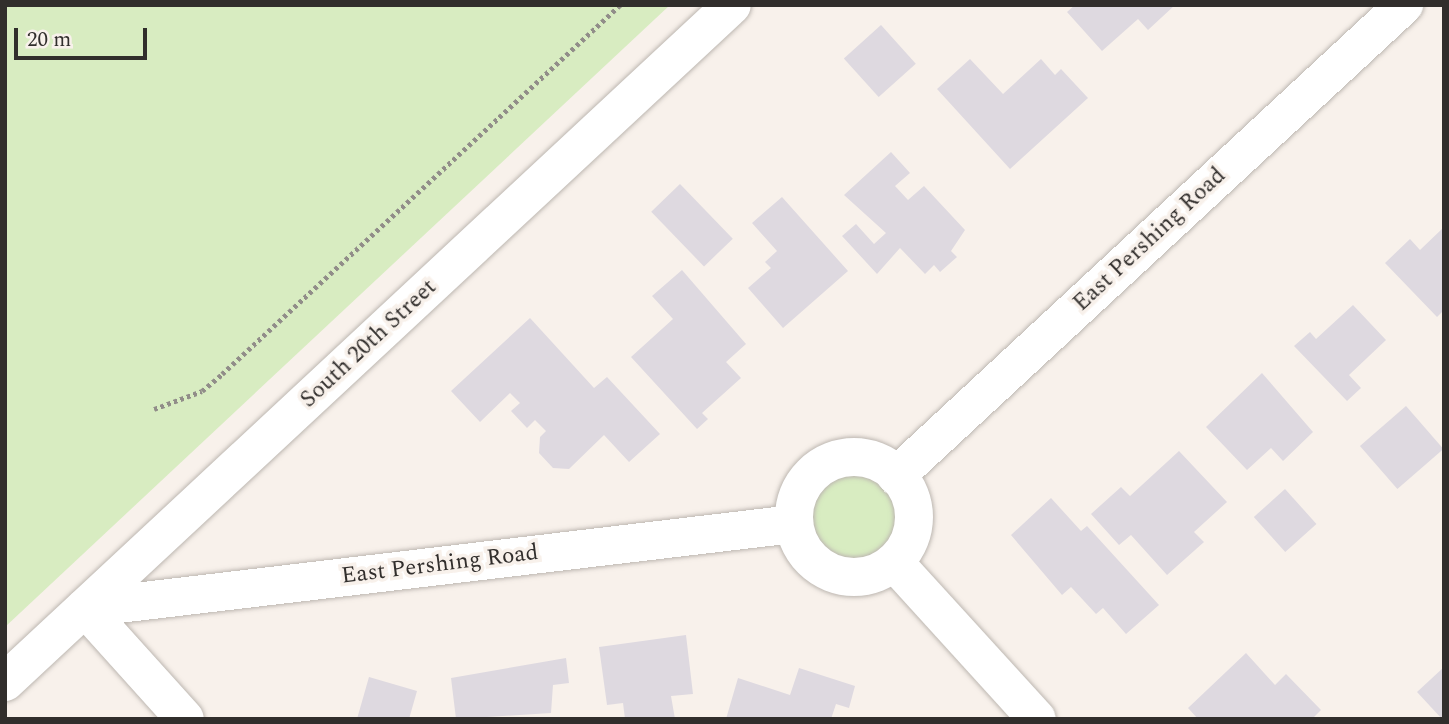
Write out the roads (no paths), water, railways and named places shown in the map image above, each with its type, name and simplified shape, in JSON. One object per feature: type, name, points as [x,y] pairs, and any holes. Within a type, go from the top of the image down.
[{"type":"street","name":"South 20th Street","points":[[5,682],[733,5]]},
{"type":"street","name":"East Pershing Road","points":[[897,476],[1404,5]]},
{"type":"street","points":[[852,456],[870,458],[897,476],[913,503],[915,520],[912,536],[894,562],[860,578],[836,575],[802,549],[794,524],[800,489],[814,470],[830,461],[852,456]]},
{"type":"street","name":"East Pershing Road","points":[[85,608],[794,524]]},
{"type":"street","points":[[894,562],[1037,719]]},
{"type":"street","points":[[85,608],[185,719]]}]
